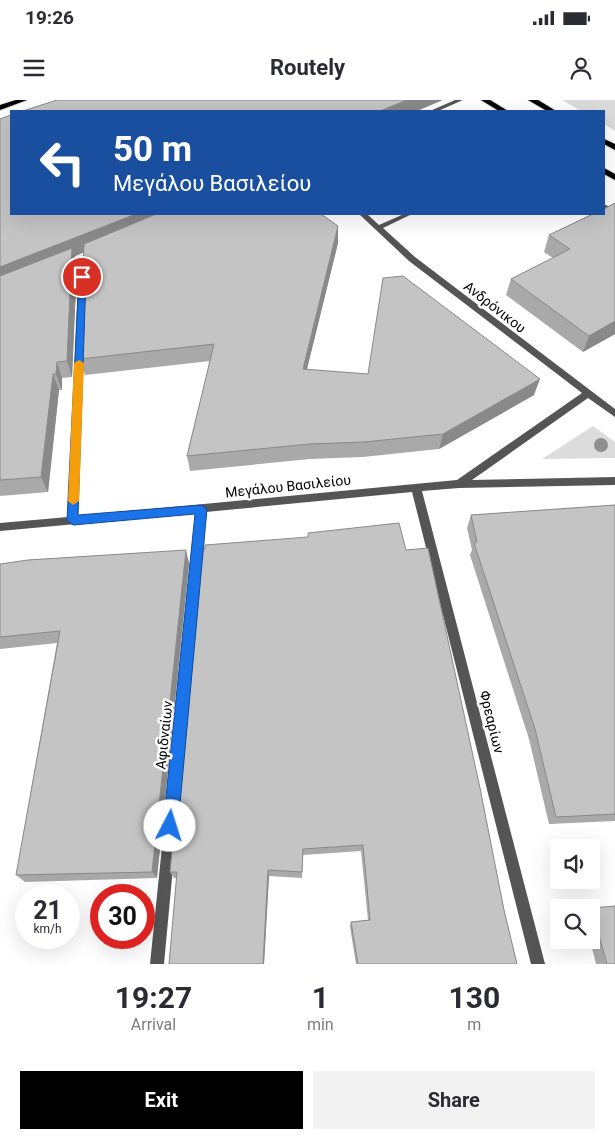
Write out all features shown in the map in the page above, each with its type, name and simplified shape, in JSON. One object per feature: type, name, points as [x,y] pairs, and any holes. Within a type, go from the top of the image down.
[{"type":"main road","points":[[0,108],[23,100]]},
{"type":"main road","points":[[485,100],[502,110]]},
{"type":"main road","points":[[532,100],[550,110]]},
{"type":"street","points":[[435,110],[460,100]]},
{"type":"street","name":"Ανδρόνικου","points":[[364,215],[412,259],[615,414]]},
{"type":"street","points":[[379,227],[407,215]]},
{"type":"street","points":[[74,262],[92,255]]},
{"type":"street","points":[[73,520],[83,259]]},
{"type":"street","points":[[459,484],[587,394]]},
{"type":"street","name":"Μεγάλου Βασιλείου","points":[[0,527],[416,487],[459,484],[615,481]]},
{"type":"street","name":"Φρεαρίων","points":[[416,487],[538,964]]},
{"type":"street","name":"Αφιδναίων","points":[[157,964],[201,509]]},
{"type":"shaded area","points":[[562,100],[615,100],[615,131],[605,125],[605,110],[579,110]]},
{"type":"shaded area","points":[[593,426],[615,442],[615,458],[542,459]]},
{"type":"building","points":[[57,100],[407,100],[382,110],[26,110]]},
{"type":"building","points":[[10,115],[10,215],[133,215],[0,267],[0,119]]},
{"type":"building","points":[[615,203],[615,321],[589,336],[511,279],[570,249],[549,235],[591,215],[605,215],[605,208]]},
{"type":"building","points":[[154,215],[322,215],[338,226],[303,369],[368,374],[383,278],[403,276],[540,379],[443,434],[187,456],[214,344],[80,359],[84,244]]},
{"type":"building","points":[[72,248],[67,361],[57,362],[56,374],[53,374],[41,477],[0,480],[0,276]]},
{"type":"building","points":[[615,505],[615,814],[556,817],[535,729],[474,543],[477,542],[471,515]]},
{"type":"building","points":[[399,523],[406,550],[428,548],[517,964],[358,964],[351,922],[370,920],[363,845],[303,849],[302,872],[268,870],[263,964],[169,964],[177,872],[170,872],[201,549],[205,549],[205,545],[308,537],[308,533]]},
{"type":"building","points":[[186,550],[152,872],[16,875],[60,631],[0,637],[0,564],[28,560]]},
{"type":"building","points":[[615,906],[615,964],[607,964],[600,940],[600,907]]},
{"type":"slow traffic","points":[[73,501],[79,363]]},
{"type":"route","points":[[82,277],[73,520],[201,509],[170,826]]}]
